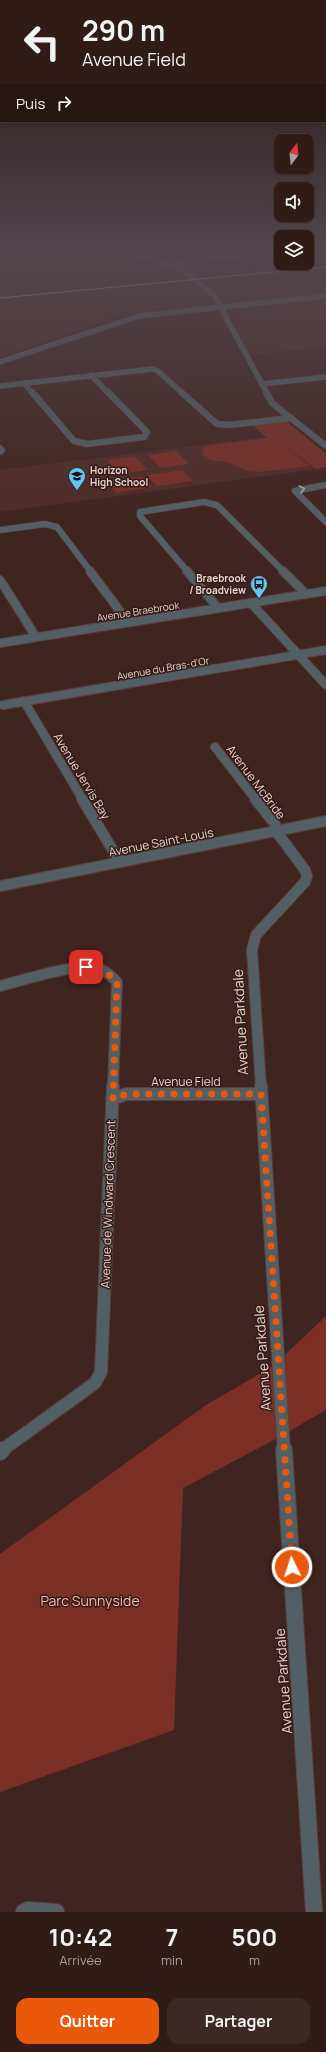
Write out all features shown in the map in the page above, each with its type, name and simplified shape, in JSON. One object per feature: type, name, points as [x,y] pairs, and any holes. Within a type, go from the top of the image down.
[{"type":"street","points":[[0,362],[21,357],[71,339]]},
{"type":"street","points":[[237,339],[272,403],[326,446]]},
{"type":"street","points":[[0,386],[145,369],[158,371],[217,424],[230,425],[291,418]]},
{"type":"street","points":[[24,383],[74,442],[87,444],[144,437],[146,432],[91,375]]},
{"type":"street","points":[[261,384],[326,377]]},
{"type":"street","points":[[0,448],[2,450],[0,452]]},
{"type":"street","points":[[326,484],[295,491],[326,522]]},
{"type":"street","points":[[218,608],[140,516],[140,512],[204,502],[217,505],[306,594]]},
{"type":"street","points":[[0,530],[45,524],[57,527],[128,622]]},
{"type":"street","points":[[0,580],[36,637]]},
{"type":"street","name":"Avenue Braebrook","points":[[0,643],[326,591]]},
{"type":"street","points":[[251,603],[326,685]]},
{"type":"street","name":"Avenue du Bras-d'Or","points":[[1,705],[326,650]]},
{"type":"street","name":"Avenue Jervis Bay","points":[[24,701],[120,862]]},
{"type":"street","name":"Avenue McBride","points":[[215,747],[275,824],[276,831]]},
{"type":"street","name":"Avenue Saint-Louis","points":[[0,886],[326,821]]},
{"type":"street","name":"Avenue Parkdale","points":[[276,831],[305,870],[307,876],[305,882],[256,935],[252,950],[314,1912]]},
{"type":"street","name":"Avenue de Windward Crescent","points":[[0,986],[86,967],[101,969],[110,974],[117,982],[101,1372],[95,1384],[0,1452]]},
{"type":"street","name":"Avenue Field","points":[[113,1099],[126,1094],[261,1094]]},
{"type":"street","points":[[24,1912],[28,1910],[56,1912]]},
{"type":"shaded area","points":[[0,339],[53,339],[0,357]]},
{"type":"shaded area","points":[[242,339],[326,339],[326,347],[248,355]]},
{"type":"shaded area","name":"Horizon High School","points":[[273,437],[316,469],[0,512],[0,470]]},
{"type":"green space","points":[[286,421],[326,454],[326,467],[316,469],[273,437],[310,466],[257,472],[248,471],[227,462],[210,460],[203,454],[203,446],[267,438],[252,425]]},
{"type":"green space","points":[[176,451],[189,464],[160,468],[148,455]]},
{"type":"green space","points":[[135,456],[147,470],[119,474],[107,460]]},
{"type":"green space","points":[[182,470],[193,481],[157,486],[146,475]]},
{"type":"green space","points":[[142,476],[153,487],[116,493],[106,481]]},
{"type":"green space","name":"Parc Sunnyside","points":[[326,1316],[326,1410],[274,1440],[183,1488],[174,1730],[0,1792],[0,1554],[206,1405],[273,1366]]},
{"type":"place","name":"Horizon High School","points":[[77,491]]},
{"type":"place","name":"Braebrook / Broadview","points":[[259,599]]},
{"type":"route","points":[[86,967],[101,969],[110,974],[117,982],[113,1099],[126,1094],[261,1094],[292,1567]]}]
